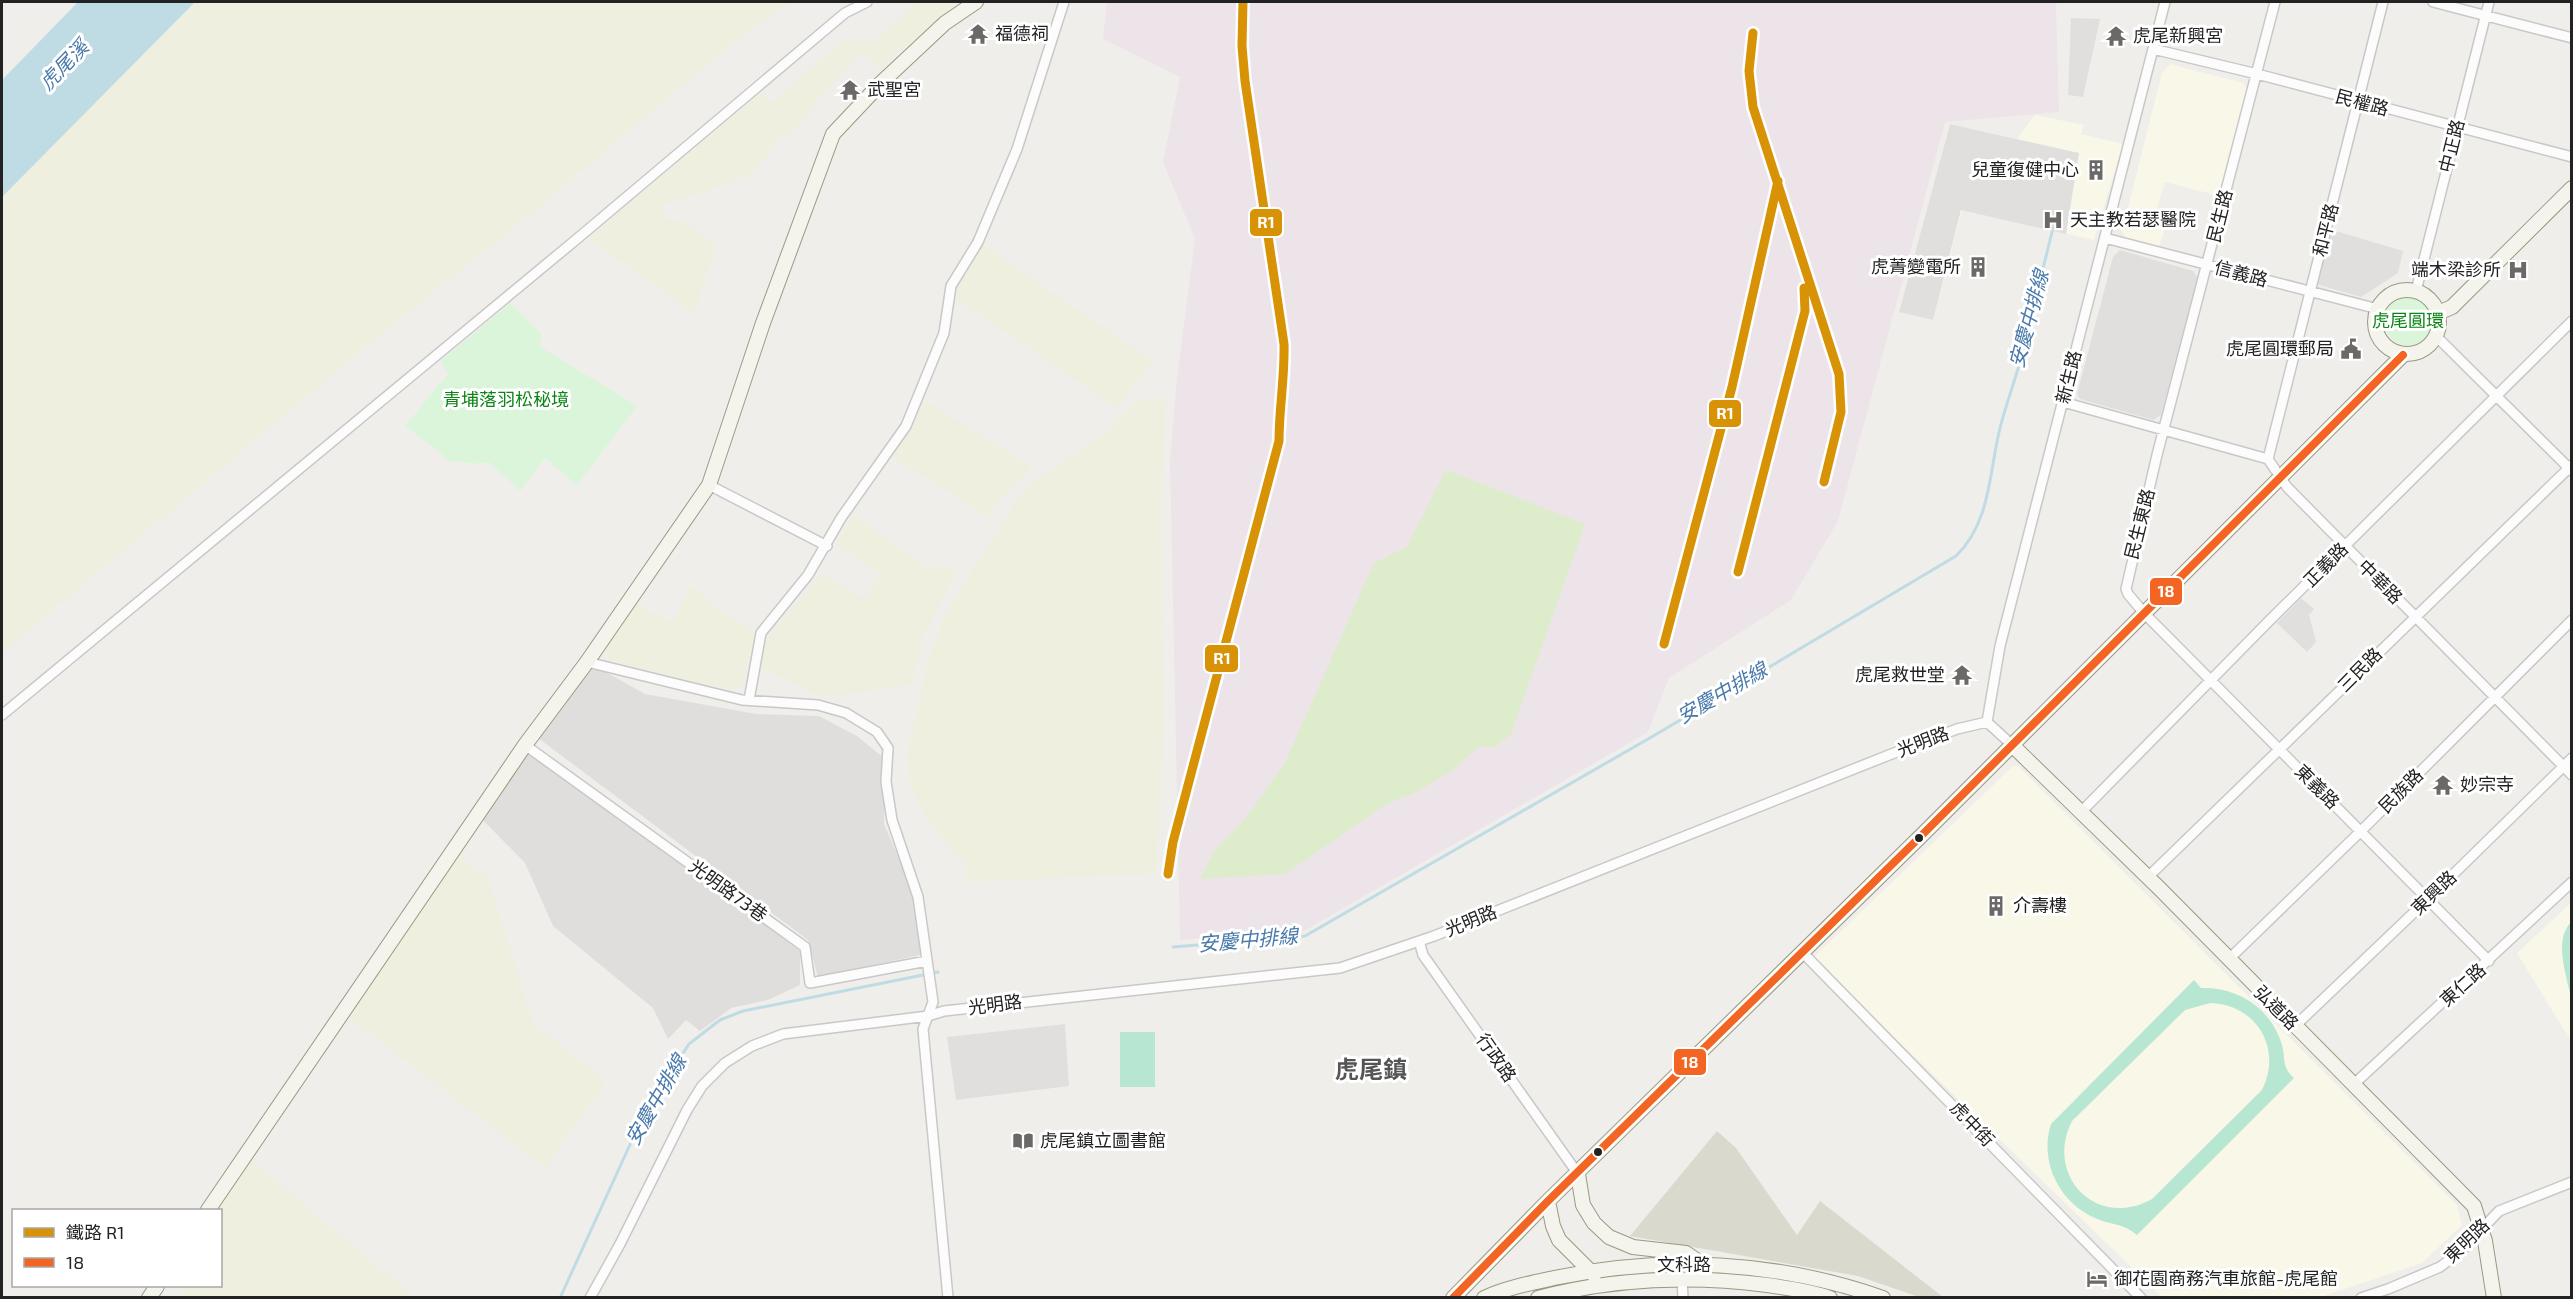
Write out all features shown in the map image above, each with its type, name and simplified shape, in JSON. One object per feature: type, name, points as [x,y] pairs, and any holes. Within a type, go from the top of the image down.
[{"type":"street","points":[[2,715],[578,238],[845,13],[867,2]]},
{"type":"street","points":[[209,1209],[525,745],[587,662],[709,485],[763,323],[833,134],[882,82],[945,23],[976,2]]},
{"type":"street","points":[[749,700],[761,633],[808,575],[827,546],[841,518],[906,426],[944,333],[951,286],[978,242],[1017,149],[1064,2]]},
{"type":"street","name":"新生路","points":[[1987,722],[2000,646],[2165,2]]},
{"type":"street","name":"民生路","points":[[2164,430],[2275,2]]},
{"type":"street","name":"和平路","points":[[2268,459],[2383,2]]},
{"type":"street","points":[[2433,2],[2571,38]]},
{"type":"street","name":"中正路","points":[[2416,291],[2489,2]]},
{"type":"street","name":"民權路","points":[[2153,49],[2257,74],[2571,157]]},
{"type":"street","points":[[2438,313],[2452,307],[2571,188]]},
{"type":"street","name":"信義路","points":[[2105,238],[2378,309]]},
{"type":"street","points":[[1460,1295],[1548,1201],[1578,1174],[2403,355],[2426,348],[2436,336],[2438,313],[2428,297],[2416,291],[2399,291],[2390,295],[2378,309],[2375,322],[2382,342],[2403,355]]},
{"type":"street","name":"正義路","points":[[2082,811],[2211,679],[2571,321]]},
{"type":"street","points":[[2436,336],[2570,468]]},
{"type":"street","points":[[2063,402],[2268,459]]},
{"type":"street","name":"民生東路","points":[[2144,613],[2128,594],[2126,581],[2164,430]]},
{"type":"street","name":"中華路","points":[[2268,459],[2287,487],[2571,775]]},
{"type":"street","name":"三民路","points":[[2148,877],[2414,616],[2570,468]]},
{"type":"street","points":[[709,485],[827,546]]},
{"type":"street","name":"東義路","points":[[2144,613],[2489,961]]},
{"type":"street","name":"民族路","points":[[2228,960],[2571,621]]},
{"type":"street","points":[[587,662],[749,700],[818,705],[846,713],[877,732],[888,748],[886,782],[892,820],[918,897],[933,1002],[923,1029],[948,1298]]},
{"type":"street","points":[[1987,722],[2011,744]]},
{"type":"street","name":"光明路","points":[[590,1298],[620,1244],[687,1110],[702,1086],[725,1063],[752,1046],[783,1034],[928,1016],[944,1011],[1340,968],[1419,941],[1957,729],[1987,722]]},
{"type":"street","name":"弘道路","points":[[2011,744],[2082,811],[2474,1206],[2482,1228],[2494,1298]]},
{"type":"street","name":"光明路73巷","points":[[525,745],[805,947],[810,983],[927,961]]},
{"type":"street","name":"東興路","points":[[2295,1026],[2571,758]]},
{"type":"street","name":"東仁路","points":[[2353,1085],[2489,961],[2571,882]]},
{"type":"street","name":"行政路","points":[[1419,941],[1423,955],[1578,1174]]},
{"type":"street","name":"虎中街","points":[[1802,952],[2141,1298]]},
{"type":"street","points":[[1578,1174],[1583,1205],[1594,1223],[1609,1237],[1633,1246],[1686,1253],[1702,1264]]},
{"type":"street","name":"東明路","points":[[2361,1298],[2440,1267],[2461,1251],[2499,1211],[2571,1182]]},
{"type":"street","points":[[1548,1201],[1553,1226],[1559,1240],[1602,1285]]},
{"type":"street","name":"文科路","points":[[1484,1298],[1543,1281],[1590,1271],[1646,1265],[1702,1264],[1745,1267],[1817,1278],[1883,1298]]},
{"type":"street","points":[[1682,1278],[1683,1298]]},
{"type":"street","name":"文科路","points":[[1538,1298],[1602,1285],[1682,1278],[1741,1282],[1830,1298]]},
{"type":"shaded area","points":[[1107,2],[2056,2],[2059,112],[1945,122],[1838,521],[1791,600],[1669,678],[1648,732],[1304,931],[1180,940],[1170,461],[1177,378],[1195,239],[1163,162],[1180,77],[1103,39]]},
{"type":"shaded area","points":[[2071,18],[2100,19],[2083,97],[2068,95]]},
{"type":"shaded area","name":"天主教若瑟醫院","points":[[2170,64],[2243,83],[2248,92],[2220,196],[2165,182],[2153,222],[2166,225],[2159,247],[2127,239],[2122,231],[2162,73]]},
{"type":"shaded area","name":"天主教若瑟醫院","points":[[2035,115],[2084,125],[2081,134],[2123,144],[2094,240],[1962,210],[1933,320],[1899,312],[1950,124],[2017,139]]},
{"type":"shaded area","name":"天主教若瑟醫院","points":[[1950,124],[2079,153],[2066,234],[1961,210],[1933,320],[1899,312]]},
{"type":"shaded area","points":[[2329,229],[2403,251],[2398,273],[2361,297],[2316,284]]},
{"type":"shaded area","points":[[2120,250],[2193,271],[2198,278],[2161,415],[2153,420],[2080,399],[2077,394],[2113,257]]},
{"type":"shaded area","points":[[2301,598],[2314,609],[2309,615],[2316,642],[2307,652],[2277,623]]},
{"type":"shaded area","points":[[600,669],[645,694],[756,714],[819,716],[857,736],[885,759],[884,824],[917,901],[920,955],[818,977],[808,940],[538,738],[589,670]]},
{"type":"shaded area","points":[[529,751],[800,951],[800,985],[768,1000],[731,1008],[700,1031],[686,1020],[668,1039],[653,1008],[553,926],[525,863],[481,818]]},
{"type":"shaded area","points":[[2018,766],[2457,1205],[2462,1225],[2422,1263],[2321,1297],[2162,1297],[1813,958],[2012,767]]},
{"type":"shaded area","points":[[2571,903],[2571,1041],[2517,953]]},
{"type":"shaded area","points":[[1065,1024],[1069,1086],[956,1100],[947,1037]]},
{"type":"shaded area","points":[[1717,1131],[1736,1148],[1797,1235],[1820,1201],[1943,1297],[1919,1297],[1858,1276],[1630,1236]]},
{"type":"green space","points":[[195,2],[789,2],[731,45],[528,216],[374,340],[2,653],[2,197]]},
{"type":"green space","points":[[918,2],[949,2],[954,5],[879,69],[867,56],[859,54],[816,102],[811,113],[775,144],[753,173],[708,191],[661,205],[663,219],[683,221],[717,246],[699,296],[700,302],[693,313],[588,238],[761,93],[773,102],[843,40],[875,42]]},
{"type":"green space","points":[[984,245],[1153,361],[1116,408],[957,300],[957,291],[962,276]]},
{"type":"green space","name":"虎尾圓環","points":[[2408,297],[2425,304],[2432,321],[2425,338],[2408,345],[2391,338],[2384,321],[2391,304]]},
{"type":"green space","name":"青埔落羽松秘境","points":[[510,303],[542,335],[539,346],[637,406],[577,485],[545,458],[520,491],[489,462],[448,461],[440,452],[405,426],[448,374],[441,361]]},
{"type":"green space","points":[[1166,398],[1161,515],[1164,728],[1156,874],[965,882],[966,864],[928,823],[910,785],[907,757],[928,660],[945,615],[1019,496],[1039,478],[1101,436],[1136,400]]},
{"type":"green space","points":[[925,400],[1031,467],[998,500],[989,518],[891,456],[911,431]]},
{"type":"green space","points":[[1446,470],[1585,524],[1511,734],[1495,747],[1478,747],[1453,770],[1418,791],[1385,805],[1285,874],[1200,879],[1214,851],[1245,819],[1285,763],[1374,563],[1407,547]]},
{"type":"green space","points":[[854,515],[927,567],[958,569],[924,636],[912,683],[907,686],[833,696],[812,693],[758,666],[762,644],[822,574],[866,599],[880,574],[836,544]]},
{"type":"green space","points":[[691,585],[710,604],[756,632],[743,682],[736,690],[693,683],[608,659],[602,648],[636,603],[673,623]]},
{"type":"green space","points":[[457,854],[488,878],[534,1025],[604,1079],[602,1090],[564,1139],[547,1169],[348,1017]]},
{"type":"green space","points":[[2571,922],[2571,999],[2562,949],[2566,930]]},
{"type":"green space","points":[[2194,980],[2201,988],[2228,991],[2251,1002],[2261,1010],[2277,1032],[2286,1066],[2294,1078],[2137,1235],[2126,1228],[2095,1218],[2082,1211],[2062,1191],[2050,1166],[2048,1138],[2051,1124]],"holes":[[[2210,1003],[2226,1005],[2252,1020],[2261,1031],[2267,1044],[2268,1074],[2262,1090],[2152,1199],[2132,1207],[2112,1208],[2095,1202],[2081,1192],[2071,1178],[2065,1161],[2065,1141],[2072,1121],[2185,1010]]]},
{"type":"green space","points":[[1120,1032],[1155,1032],[1155,1087],[1120,1087]]},
{"type":"green space","points":[[251,1160],[414,1297],[186,1297],[174,1287],[222,1287],[222,1209],[218,1209]]},
{"type":"water","name":"虎尾溪","points":[[78,2],[195,2],[2,197],[2,80]]},
{"type":"waterway","name":"安慶中排線","points":[[1173,947],[1305,936],[1655,735],[1956,556],[1976,528],[1987,496],[2000,428],[2021,358],[2053,228]]},
{"type":"waterway","name":"安慶中排線","points":[[560,1298],[644,1114],[689,1044],[720,1020],[743,1011],[938,972]]},
{"type":"rail line","name":"R1","points":[[1168,874],[1173,842],[1279,441],[1284,344],[1245,81],[1242,46],[1243,2]]},
{"type":"rail line","name":"R1","points":[[1753,33],[1749,71],[1753,107],[1839,374],[1841,412],[1824,482]]},
{"type":"rail line","name":"R1","points":[[1664,644],[1732,387],[1778,181]]},
{"type":"rail line","name":"R1","points":[[1738,572],[1805,311],[1804,288]]},
{"type":"transit line","name":"18","points":[[1453,1298],[1548,1201],[1921,836],[2403,355]]},
{"type":"place","name":"福德祠","points":[[978,34]]},
{"type":"place","name":"虎尾新興宮","points":[[2116,36]]},
{"type":"place","name":"武聖宮","points":[[850,90]]},
{"type":"place","name":"兒童復健中心","points":[[2096,170]]},
{"type":"place","name":"天主教若瑟醫院","points":[[2053,220]]},
{"type":"place","name":"虎菁變電所","points":[[1978,267]]},
{"type":"place","name":"端木梁診所","points":[[2518,270]]},
{"type":"place","name":"虎尾圓環郵局","points":[[2351,349]]},
{"type":"place","name":"虎尾救世堂","points":[[1962,675]]},
{"type":"place","name":"妙宗寺","points":[[2443,785]]},
{"type":"place","name":"介壽樓","points":[[1996,906]]},
{"type":"place","name":"虎尾鎮立圖書館","points":[[1023,1141]]},
{"type":"place","name":"御花園商務汽車旅館-虎尾館","points":[[2097,1279]]},
{"type":"district","name":"虎尾鎮","points":[[1371,1070]]}]
